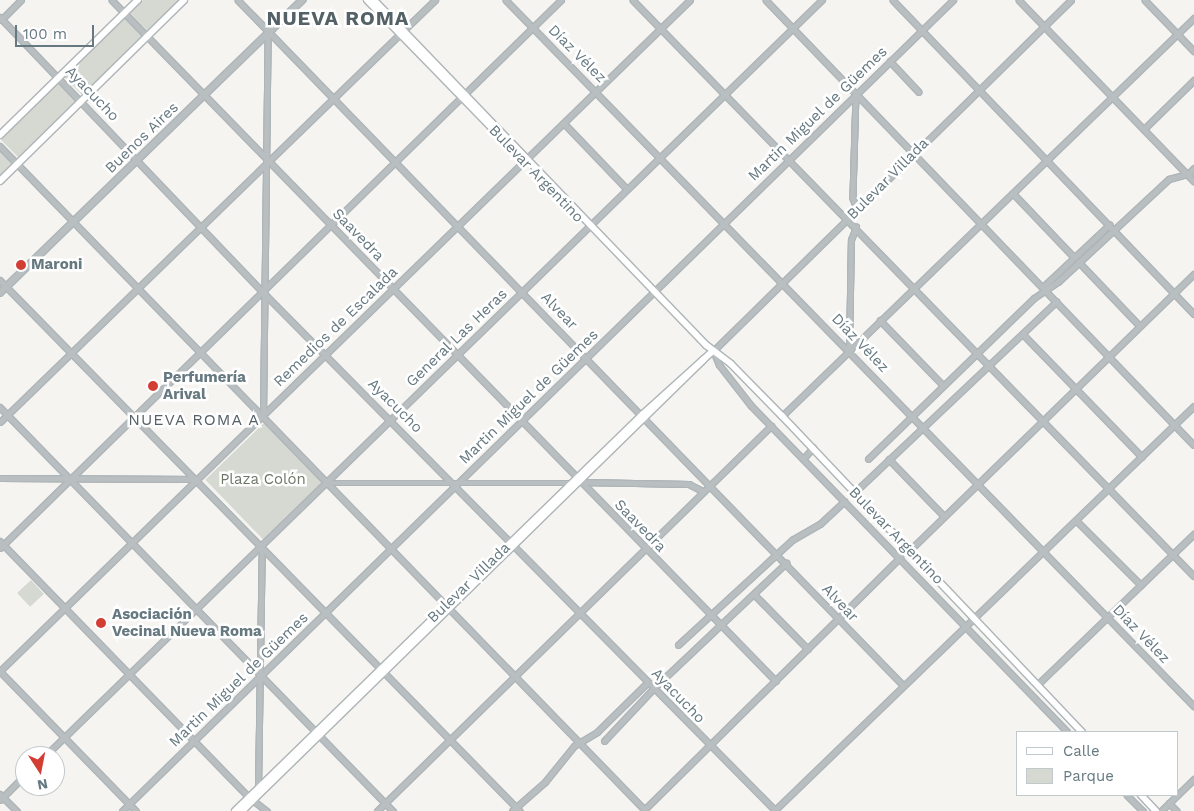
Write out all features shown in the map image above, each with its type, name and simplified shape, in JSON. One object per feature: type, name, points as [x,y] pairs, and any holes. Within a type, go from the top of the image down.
[{"type":"main road","points":[[0,135],[138,0]]},
{"type":"main road","points":[[0,181],[184,0]]},
{"type":"main road","name":"Bulevar Argentino","points":[[367,0],[402,32]]},
{"type":"main road","name":"Bulevar Argentino","points":[[374,0],[402,32],[654,292],[706,345],[752,386],[813,448],[1081,731]]},
{"type":"main road","name":"Bulevar Villada","points":[[235,811],[255,795],[318,735],[645,416],[699,368],[705,357],[713,350]]},
{"type":"main road","name":"Bulevar Villada","points":[[514,544],[572,484],[579,480]]},
{"type":"main road","name":"Bulevar Villada","points":[[242,811],[255,795]]},
{"type":"main road","points":[[1142,796],[1156,811]]},
{"type":"street","points":[[1,19],[21,0]]},
{"type":"street","name":"Saavedra","points":[[112,0],[710,616],[776,681]]},
{"type":"street","name":"Alvear","points":[[238,0],[645,416],[709,486],[902,684]]},
{"type":"street","name":"Buenos Aires","points":[[0,293],[302,0]]},
{"type":"street","points":[[0,422],[435,0]]},
{"type":"street","name":"Díaz Vélez","points":[[506,0],[913,415],[977,485],[1194,706]]},
{"type":"street","points":[[267,811],[255,795],[194,740],[1,544],[135,417],[561,0]]},
{"type":"street","points":[[633,0],[1194,576]]},
{"type":"street","name":"Remedios de Escalada","points":[[0,671],[690,0]]},
{"type":"street","points":[[766,0],[1194,445]]},
{"type":"street","name":"General Las Heras","points":[[55,746],[822,0]]},
{"type":"street","points":[[893,0],[1194,314]]},
{"type":"street","name":"Martin Miguel de Güemes","points":[[122,811],[953,0]]},
{"type":"street","points":[[1019,0],[1194,181]]},
{"type":"street","name":"Bulevar Villada","points":[[713,350],[1071,0]]},
{"type":"street","points":[[1145,0],[1194,51]]},
{"type":"street","points":[[782,416],[1194,18]]},
{"type":"street","name":"Ayacucho","points":[[1,19],[138,159],[263,292],[456,485],[774,811]]},
{"type":"street","points":[[263,416],[263,292],[269,161],[268,32]]},
{"type":"street","points":[[890,61],[919,92]]},
{"type":"street","points":[[1144,129],[1194,80]]},
{"type":"street","points":[[856,94],[853,198],[857,210]]},
{"type":"street","points":[[564,123],[627,189]]},
{"type":"street","points":[[0,146],[72,223],[201,352],[390,550],[580,742],[644,810],[900,558]]},
{"type":"street","points":[[1044,288],[1080,262],[1169,179],[1188,174],[1194,168]]},
{"type":"street","points":[[1013,192],[1074,257]]},
{"type":"street","points":[[868,458],[1074,257],[1110,225]]},
{"type":"street","points":[[849,351],[851,240],[856,227]]},
{"type":"street","points":[[1080,262],[1140,326]]},
{"type":"street","points":[[910,550],[1194,274]]},
{"type":"street","points":[[0,280],[198,479],[514,809],[520,811]]},
{"type":"street","points":[[855,492],[1056,302]]},
{"type":"street","points":[[880,320],[943,385]]},
{"type":"street","points":[[1022,334],[1142,457]]},
{"type":"street","points":[[713,350],[718,365],[771,426],[1066,731]]},
{"type":"street","points":[[744,395],[752,386]]},
{"type":"street","points":[[774,811],[902,684],[1044,552],[1194,406]]},
{"type":"street","points":[[0,407],[393,811]]},
{"type":"street","points":[[377,811],[644,548],[771,426]]},
{"type":"street","points":[[803,459],[813,448]]},
{"type":"street","points":[[889,459],[944,516]]},
{"type":"street","points":[[0,478],[198,479]]},
{"type":"street","points":[[579,480],[689,484],[703,492]]},
{"type":"street","points":[[326,482],[456,485],[572,484]]},
{"type":"street","points":[[678,645],[776,553],[792,540],[820,524],[844,502]]},
{"type":"street","points":[[1076,520],[1141,585]]},
{"type":"street","points":[[1037,686],[1194,534]]},
{"type":"street","points":[[255,795],[261,676],[262,545]]},
{"type":"street","points":[[604,741],[654,688],[786,563]]},
{"type":"street","points":[[754,594],[808,649]]},
{"type":"street","points":[[0,671],[136,811]]},
{"type":"street","points":[[514,809],[545,782],[580,742],[597,732],[648,682]]},
{"type":"street","points":[[1179,793],[1194,779]]},
{"type":"street","points":[[15,784],[1,797],[17,811]]},
{"type":"street","points":[[1128,796],[1142,811]]},
{"type":"street","points":[[1161,811],[1176,796]]},
{"type":"street","points":[[1169,803],[1177,811]]},
{"type":"green space","points":[[143,0],[181,0],[149,32],[130,13]]},
{"type":"green space","points":[[124,18],[143,37],[84,96],[65,77]]},
{"type":"green space","points":[[59,82],[77,100],[19,158],[1,140]]},
{"type":"green space","points":[[0,151],[12,164],[0,176]]},
{"type":"green space","name":"Plaza Colón","points":[[265,422],[323,482],[263,539],[205,480]]},
{"type":"green space","points":[[31,580],[44,594],[30,607],[17,593]]},
{"type":"place","name":"Maroni","points":[[21,265]]},
{"type":"place","name":"Perfumería Arival","points":[[153,386]]},
{"type":"place","name":"Asociación Vecinal Nueva Roma","points":[[101,623]]},
{"type":"district","name":"NUEVA ROMA","points":[[338,18]]},
{"type":"district","name":"NUEVA ROMA A","points":[[194,420]]}]
